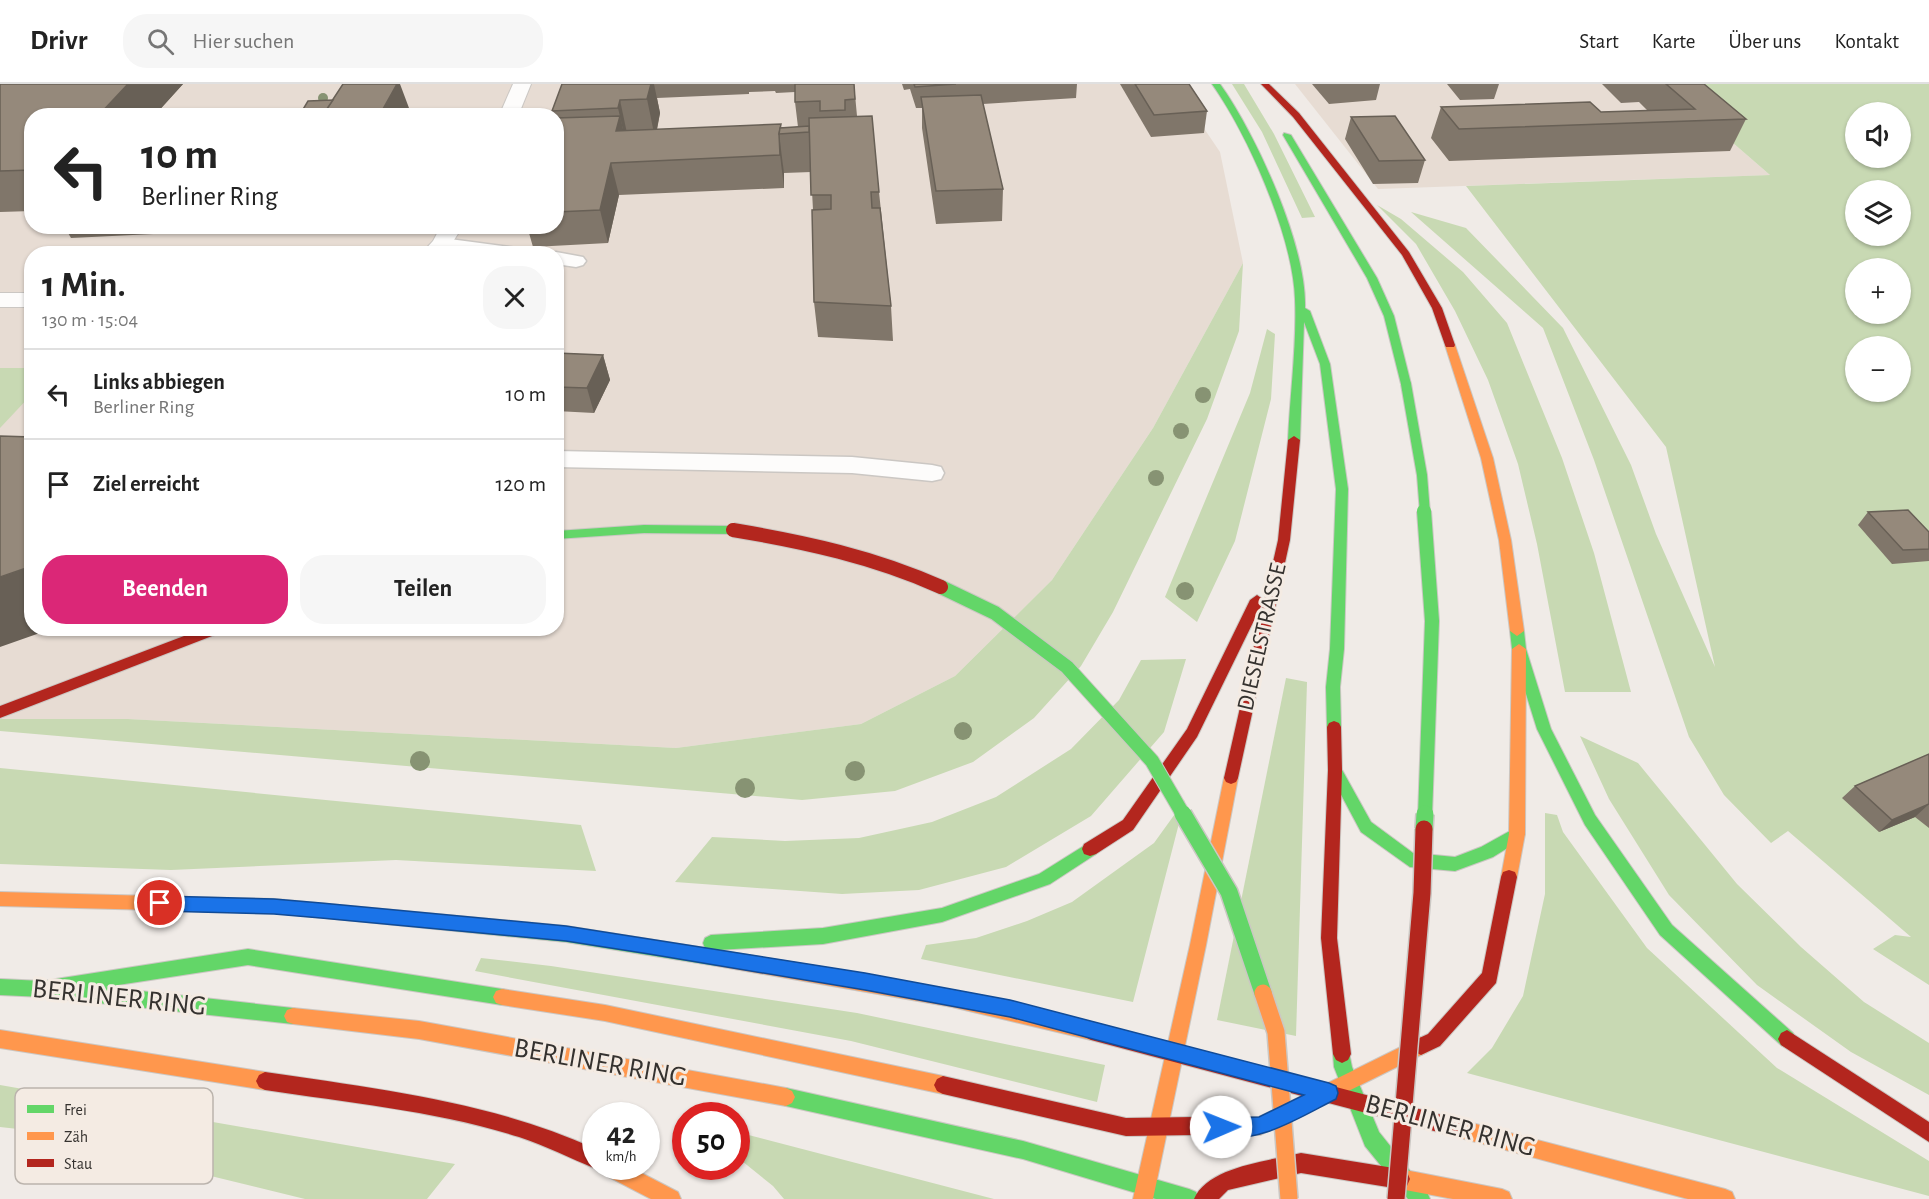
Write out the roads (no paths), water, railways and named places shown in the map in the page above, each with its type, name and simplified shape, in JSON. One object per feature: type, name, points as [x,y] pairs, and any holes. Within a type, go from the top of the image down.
[{"type":"main road","name":"DIESELSTRASSE","points":[[1144,1193],[1238,743],[1284,540],[1293,456],[1300,298],[1292,248],[1265,175],[1234,109],[1216,84]]},
{"type":"main road","points":[[1258,84],[1271,109]]},
{"type":"main road","points":[[43,989],[248,957],[605,1013],[1032,1104],[1126,1127],[1260,1126],[1434,1040],[1490,977],[1517,834],[1519,649],[1505,540],[1487,458],[1462,376],[1437,308],[1406,254],[1296,116],[1265,84]]},
{"type":"main road","points":[[1281,126],[1372,278],[1389,316],[1406,384],[1422,475],[1432,621],[1422,893],[1396,1199]]},
{"type":"main road","points":[[1300,298],[1325,364],[1342,489],[1337,649],[1333,687],[1335,770],[1329,938],[1343,1067],[1372,1138],[1420,1199]]},
{"type":"main road","points":[[564,534],[644,529],[733,530],[817,544],[911,572],[995,613],[1067,667],[1152,761],[1229,892],[1276,1032],[1290,1199]]},
{"type":"main road","points":[[649,946],[823,936],[942,915],[1044,879],[1063,867],[1128,825],[1192,733],[1244,631],[1284,540]]},
{"type":"main road","points":[[0,712],[213,636]]},
{"type":"main road","points":[[1519,649],[1544,729],[1566,775],[1590,820],[1666,930],[1779,1034],[1929,1133]]},
{"type":"main road","points":[[1335,770],[1366,827],[1410,860],[1455,864],[1487,852],[1517,834]]},
{"type":"main road","name":"BERLINER RING","points":[[0,899],[274,906],[556,933],[865,981],[1010,1009],[1725,1199]]},
{"type":"main road","name":"BERLINER RING","points":[[0,987],[43,989],[419,1030],[829,1106],[1023,1150],[1144,1193],[1189,1199]]},
{"type":"main road","points":[[0,1039],[479,1115],[567,1144],[582,1152]]},
{"type":"main road","points":[[1204,1199],[1223,1182],[1301,1164],[1405,1180],[1502,1199]]},
{"type":"main road","points":[[634,1180],[670,1199]]},
{"type":"street","points":[[512,108],[522,84]]},
{"type":"street","points":[[0,300],[24,300]]},
{"type":"lane","points":[[442,241],[471,246]]},
{"type":"lane","points":[[564,459],[852,465],[932,472]]}]
